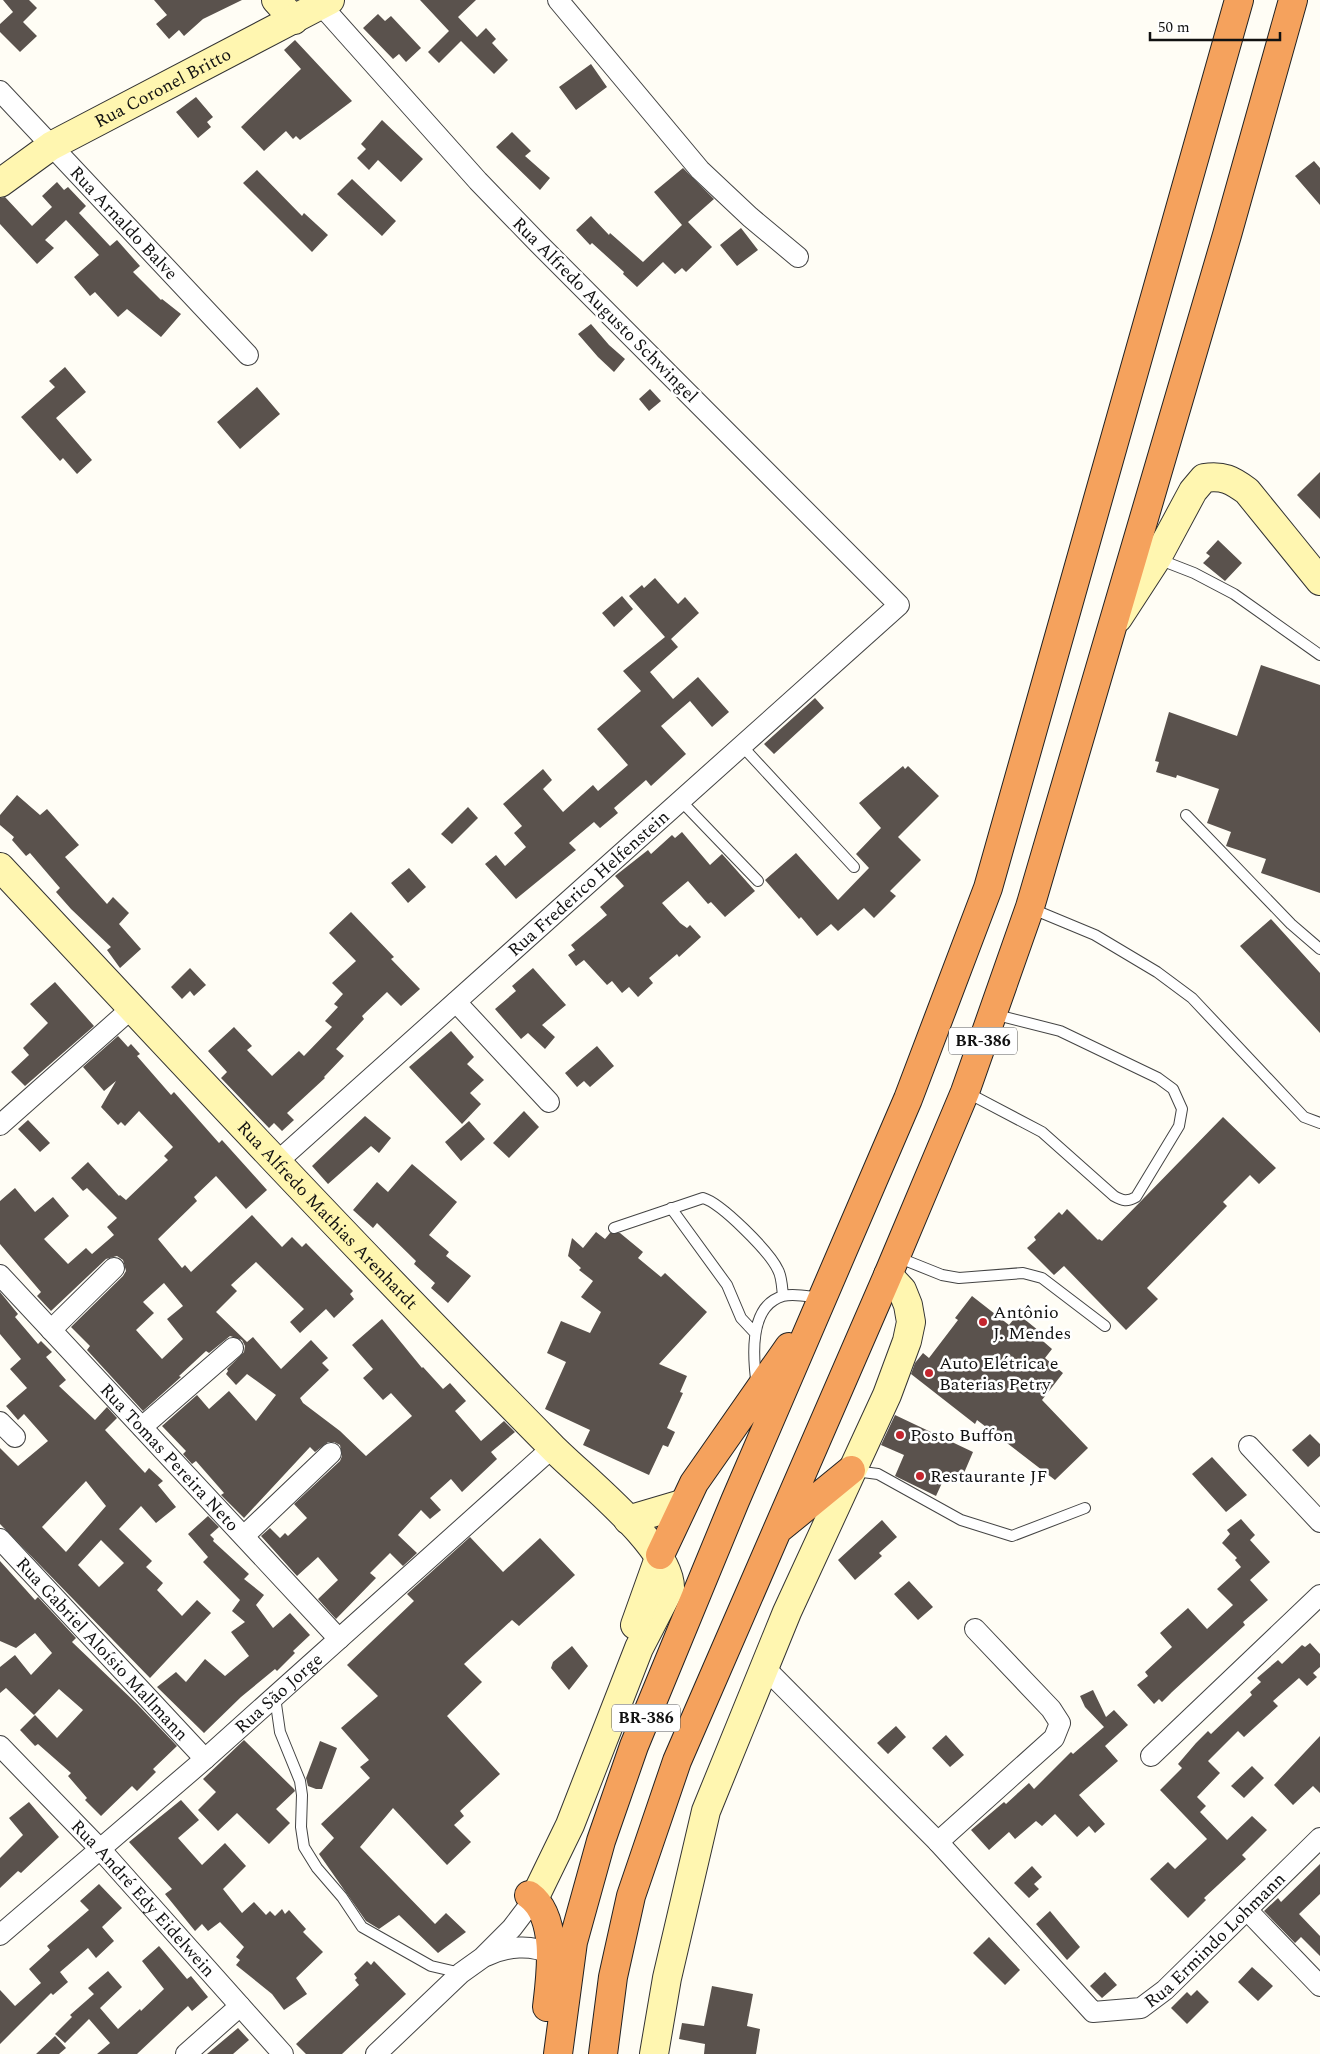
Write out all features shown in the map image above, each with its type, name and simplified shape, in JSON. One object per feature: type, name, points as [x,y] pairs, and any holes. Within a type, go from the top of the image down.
[{"type":"highway","name":"BR-386","points":[[558,2054],[573,1942],[601,1841],[634,1746],[728,1519],[911,1090],[988,888],[1239,0]]},
{"type":"highway","name":"BR-386","points":[[603,2054],[614,1977],[631,1896],[677,1761],[892,1266],[965,1092],[1030,907],[1114,624],[1293,0]]},
{"type":"highway","points":[[660,1555],[682,1504],[706,1464],[823,1298]]},
{"type":"highway","points":[[775,1533],[851,1470]]},
{"type":"highway","points":[[532,1897],[549,1931],[552,1954],[541,2054]]},
{"type":"main road","points":[[276,0],[294,20]]},
{"type":"main road","name":"Rua Coronel Britto","points":[[0,183],[51,146],[326,2]]},
{"type":"main road","points":[[1114,624],[1157,558],[1193,491],[1204,478],[1219,476],[1232,480],[1247,491],[1320,581]]},
{"type":"main road","name":"Rua Alfredo Mathias Arenhardt","points":[[0,868],[277,1162],[552,1448],[628,1520],[660,1555]]},
{"type":"main road","points":[[654,2054],[667,1978],[706,1812],[787,1612],[886,1395],[907,1341],[910,1322],[908,1305],[892,1266]]},
{"type":"main road","points":[[628,1520],[682,1504]]},
{"type":"main road","points":[[532,1897],[603,1715],[660,1555]]},
{"type":"street","points":[[558,0],[700,170],[798,257]]},
{"type":"street","name":"Rua Alfredo Augusto Schwingel","points":[[326,2],[478,181],[899,605]]},
{"type":"street","name":"Rua Arnaldo Balve","points":[[0,91],[248,355]]},
{"type":"street","name":"Rua Frederico Helfenstein","points":[[277,1162],[899,605]]},
{"type":"street","points":[[456,1002],[548,1102]]},
{"type":"street","points":[[0,1125],[132,1008]]},
{"type":"street","points":[[51,1330],[114,1268]]},
{"type":"street","name":"Rua Tomas Pereira Neto","points":[[0,1275],[339,1639]]},
{"type":"street","points":[[142,1427],[233,1348]]},
{"type":"street","points":[[0,1422],[15,1437]]},
{"type":"street","points":[[1249,1446],[1320,1522]]},
{"type":"street","name":"Rua São Jorge","points":[[0,1935],[205,1759],[552,1448]]},
{"type":"street","points":[[244,1536],[331,1454]]},
{"type":"street","name":"Rua Gabriel Aloísio Mallmann","points":[[0,1539],[205,1759]]},
{"type":"street","points":[[1151,1756],[1320,1595]]},
{"type":"street","points":[[765,1668],[938,1842],[1054,1738],[1060,1723],[1051,1709],[975,1629]]},
{"type":"street","name":"Rua André Edy Eidelwein","points":[[0,1746],[101,1850],[283,2054]]},
{"type":"street","name":"Rua Ermindo Lohmann","points":[[938,1842],[1093,2012],[1141,2008],[1165,1990],[1320,1838]]},
{"type":"street","points":[[461,1973],[482,1958],[512,1928],[532,1897]]},
{"type":"street","points":[[386,2050],[532,1897]]},
{"type":"street","points":[[1246,1910],[1320,1986]]},
{"type":"street","points":[[482,1958],[495,1952],[524,1947],[552,1954]]},
{"type":"street","points":[[186,2054],[240,2006]]},
{"type":"lane","points":[[1157,558],[1194,573],[1234,594],[1320,655]]},
{"type":"lane","points":[[742,746],[854,867]]},
{"type":"lane","points":[[681,801],[758,881]]},
{"type":"lane","points":[[1186,815],[1291,924],[1320,949]]},
{"type":"lane","points":[[1030,907],[1095,935],[1157,972],[1192,998],[1304,1117],[1320,1123]]},
{"type":"lane","points":[[965,1092],[1042,1132],[1114,1196],[1123,1201],[1130,1201],[1136,1197],[1180,1126],[1182,1109],[1173,1089],[1158,1078],[1060,1031],[993,1014]]},
{"type":"lane","points":[[614,1228],[704,1198],[712,1200],[773,1260],[780,1271],[783,1296]]},
{"type":"lane","points":[[670,1208],[728,1285],[741,1318],[755,1333]]},
{"type":"lane","points":[[892,1266],[959,1278],[1023,1273],[1042,1278],[1105,1326]]},
{"type":"lane","points":[[757,1392],[754,1368],[755,1333],[764,1311],[773,1301],[783,1296],[823,1298]]},
{"type":"lane","points":[[851,1470],[878,1474],[961,1520],[1012,1536],[1085,1508]]},
{"type":"lane","points":[[274,1697],[280,1732],[300,1781],[302,1795],[300,1827],[304,1847],[317,1868],[342,1897],[362,1927],[431,1966],[461,1973]]},
{"type":"building","points":[[3,0],[29,0],[37,8],[23,22],[37,36],[20,52],[0,32],[0,24],[13,12]]},
{"type":"building","points":[[154,0],[242,0],[203,19],[184,36],[179,30],[169,39],[156,24],[167,15]]},
{"type":"building","points":[[420,0],[476,0],[458,17],[477,37],[486,28],[496,39],[492,43],[508,60],[494,74],[461,41],[439,63],[428,52],[449,31]]},
{"type":"building","points":[[378,14],[385,21],[391,16],[421,48],[406,62],[399,54],[393,59],[363,28]]},
{"type":"building","points":[[295,40],[352,101],[300,140],[296,136],[293,139],[286,131],[264,151],[241,127],[301,69],[284,50]]},
{"type":"building","points":[[591,64],[607,87],[576,110],[559,87]]},
{"type":"building","points":[[196,97],[213,117],[207,122],[211,127],[198,138],[176,112]]},
{"type":"building","points":[[382,120],[423,159],[401,182],[378,160],[369,170],[357,158],[366,149],[361,144]]},
{"type":"building","points":[[512,132],[531,151],[525,156],[550,178],[540,190],[496,147]]},
{"type":"building","points":[[1314,161],[1320,168],[1320,205],[1295,176]]},
{"type":"building","points":[[683,168],[714,199],[688,222],[712,247],[686,272],[682,268],[675,274],[663,262],[637,287],[623,274],[624,272],[592,243],[590,245],[576,230],[591,216],[609,235],[610,233],[643,262],[682,225],[654,192]]},
{"type":"building","points":[[257,170],[302,216],[304,213],[328,235],[312,252],[243,183]]},
{"type":"building","points":[[352,179],[396,221],[382,236],[337,194]]},
{"type":"building","points":[[57,182],[64,190],[68,187],[86,206],[79,213],[110,246],[117,240],[140,266],[133,272],[161,300],[181,314],[161,337],[127,309],[118,317],[95,292],[90,296],[74,277],[99,255],[66,220],[45,240],[54,248],[37,264],[0,224],[0,198],[5,197],[32,226],[52,207],[42,196]]},
{"type":"building","points":[[741,228],[758,250],[737,266],[720,245]]},
{"type":"building","points":[[591,324],[609,345],[625,359],[614,372],[578,334]]},
{"type":"building","points":[[65,367],[86,392],[56,418],[92,460],[77,474],[63,458],[60,461],[21,417],[55,387],[49,381]]},
{"type":"building","points":[[257,387],[280,414],[240,449],[217,422]]},
{"type":"building","points":[[650,389],[661,401],[649,411],[639,399]]},
{"type":"building","points":[[1320,472],[1320,519],[1297,495]]},
{"type":"building","points":[[1218,540],[1242,563],[1225,581],[1203,563],[1210,556],[1206,553]]},
{"type":"building","points":[[655,578],[678,604],[685,597],[699,613],[671,639],[678,647],[650,672],[673,699],[698,677],[729,712],[712,727],[690,701],[661,726],[686,754],[651,786],[646,780],[614,808],[618,813],[600,828],[594,822],[569,843],[576,850],[516,899],[485,864],[496,855],[505,866],[526,847],[514,833],[522,826],[503,804],[543,769],[552,780],[543,789],[563,812],[593,785],[598,791],[628,765],[597,729],[641,691],[623,671],[665,637],[629,596],[642,585],[644,588]]},
{"type":"building","points":[[622,596],[633,609],[614,627],[602,613]]},
{"type":"building","points":[[1261,665],[1320,685],[1320,893],[1261,873],[1266,859],[1226,846],[1231,832],[1207,823],[1219,789],[1177,775],[1176,778],[1156,772],[1159,762],[1155,761],[1169,712],[1237,736]]},
{"type":"building","points":[[815,698],[824,708],[774,754],[764,744]]},
{"type":"building","points":[[903,766],[905,769],[908,766],[939,796],[898,837],[921,860],[890,891],[896,896],[874,918],[864,908],[838,931],[831,924],[817,936],[801,917],[799,919],[765,880],[796,853],[838,900],[869,868],[856,854],[881,828],[859,803]]},
{"type":"building","points":[[17,795],[40,815],[47,809],[79,845],[65,857],[107,904],[113,897],[129,913],[119,924],[141,949],[120,968],[107,950],[111,947],[71,909],[56,892],[60,888],[30,853],[26,856],[12,840],[14,837],[0,825],[0,815]]},
{"type":"building","points":[[468,807],[478,818],[452,844],[441,834]]},
{"type":"building","points":[[682,832],[710,865],[722,854],[755,891],[725,917],[711,902],[708,904],[688,881],[662,903],[680,923],[687,928],[690,925],[701,937],[679,957],[677,954],[649,978],[653,983],[638,997],[629,987],[622,993],[612,981],[607,985],[584,960],[576,966],[568,955],[575,950],[571,945],[607,915],[600,907],[624,886],[615,876],[648,850],[651,854],[672,835],[675,838]]},
{"type":"building","points":[[409,868],[426,887],[408,903],[391,883]]},
{"type":"building","points":[[351,912],[394,957],[391,959],[420,989],[401,1006],[387,992],[362,1016],[364,1019],[336,1049],[344,1056],[325,1078],[287,1113],[294,1120],[282,1131],[274,1123],[269,1128],[221,1078],[227,1072],[208,1051],[234,1027],[252,1046],[247,1050],[272,1076],[299,1051],[304,1056],[332,1027],[325,1021],[338,1007],[334,1004],[343,994],[332,983],[356,961],[329,933]]},
{"type":"building","points":[[1271,919],[1320,973],[1320,1033],[1240,946]]},
{"type":"building","points":[[190,968],[206,985],[194,996],[190,991],[182,999],[171,987]]},
{"type":"building","points":[[533,968],[566,1005],[542,1025],[555,1037],[545,1049],[528,1033],[521,1039],[495,1009],[516,991],[512,986]]},
{"type":"building","points":[[55,982],[94,1026],[25,1086],[11,1072],[29,1055],[23,1048],[48,1023],[30,1004]]},
{"type":"building","points":[[451,1031],[474,1057],[467,1064],[484,1080],[470,1093],[481,1104],[462,1124],[409,1067]]},
{"type":"building","points":[[118,1036],[128,1047],[131,1044],[140,1054],[137,1056],[171,1095],[174,1092],[219,1143],[222,1140],[267,1190],[246,1209],[216,1176],[194,1197],[197,1201],[158,1239],[182,1268],[185,1265],[191,1272],[252,1215],[282,1247],[292,1237],[302,1247],[306,1243],[353,1291],[350,1294],[354,1299],[334,1318],[326,1309],[300,1333],[290,1322],[304,1309],[256,1262],[231,1285],[237,1291],[216,1312],[247,1342],[253,1337],[281,1369],[311,1340],[328,1358],[322,1363],[329,1370],[300,1398],[303,1403],[340,1431],[366,1456],[412,1416],[391,1393],[383,1400],[363,1378],[373,1369],[352,1345],[382,1319],[422,1368],[443,1389],[450,1383],[466,1401],[455,1411],[481,1441],[504,1421],[515,1432],[491,1452],[497,1459],[462,1492],[451,1479],[430,1498],[441,1510],[430,1519],[421,1510],[398,1535],[417,1553],[403,1566],[390,1553],[370,1573],[376,1578],[336,1619],[318,1599],[338,1580],[318,1557],[297,1576],[261,1536],[270,1528],[280,1538],[285,1533],[288,1536],[307,1518],[294,1504],[340,1461],[342,1456],[340,1445],[328,1442],[315,1452],[310,1447],[244,1518],[221,1495],[224,1493],[196,1461],[192,1464],[183,1454],[186,1451],[162,1426],[197,1395],[209,1409],[229,1391],[256,1421],[276,1395],[247,1374],[236,1385],[226,1374],[227,1369],[244,1352],[245,1346],[242,1340],[230,1336],[209,1353],[206,1351],[179,1376],[181,1377],[143,1411],[87,1350],[90,1346],[71,1327],[123,1276],[126,1271],[123,1260],[117,1256],[106,1259],[51,1311],[37,1296],[41,1292],[0,1244],[0,1201],[15,1188],[35,1212],[53,1197],[69,1216],[44,1239],[68,1264],[86,1248],[92,1254],[114,1235],[107,1227],[117,1218],[87,1188],[83,1191],[71,1178],[88,1162],[119,1196],[126,1200],[168,1160],[164,1156],[173,1147],[139,1111],[125,1126],[121,1122],[118,1125],[101,1107],[116,1081],[104,1091],[83,1067]],"holes":[[[164,1283],[183,1306],[167,1319],[183,1339],[162,1359],[136,1330],[154,1313],[143,1302]]]},
{"type":"building","points":[[597,1046],[614,1066],[590,1087],[584,1081],[577,1087],[565,1073]]},
{"type":"building","points":[[524,1111],[539,1127],[509,1158],[493,1143]]},
{"type":"building","points":[[365,1116],[391,1138],[379,1153],[371,1146],[328,1184],[312,1166]]},
{"type":"building","points":[[1223,1117],[1276,1168],[1259,1184],[1250,1175],[1223,1202],[1227,1206],[1147,1288],[1158,1299],[1126,1330],[1064,1266],[1054,1275],[1027,1248],[1036,1240],[1034,1237],[1059,1212],[1062,1215],[1067,1209],[1098,1240],[1102,1241]]},
{"type":"building","points":[[28,1120],[50,1143],[40,1152],[18,1129]]},
{"type":"building","points":[[469,1121],[485,1139],[461,1161],[445,1142]]},
{"type":"building","points":[[412,1164],[457,1202],[429,1235],[449,1252],[446,1256],[471,1276],[448,1303],[431,1288],[435,1283],[414,1264],[416,1261],[377,1223],[373,1228],[353,1210],[377,1182],[388,1192]]},
{"type":"building","points":[[596,1232],[605,1239],[610,1233],[620,1233],[643,1252],[638,1258],[661,1277],[665,1273],[707,1312],[659,1364],[687,1376],[680,1392],[683,1393],[667,1428],[675,1432],[668,1447],[663,1445],[649,1475],[583,1445],[590,1430],[545,1409],[566,1362],[547,1353],[561,1321],[590,1333],[601,1312],[581,1297],[593,1281],[579,1270],[581,1268],[568,1256],[572,1238],[583,1248]]},
{"type":"building","points":[[0,1292],[18,1314],[15,1317],[38,1344],[41,1341],[52,1352],[46,1357],[66,1380],[59,1386],[95,1420],[107,1407],[117,1418],[105,1430],[145,1473],[149,1468],[163,1481],[158,1485],[176,1507],[156,1523],[141,1506],[119,1529],[152,1561],[146,1567],[163,1583],[157,1590],[182,1616],[197,1600],[211,1613],[150,1678],[0,1524],[0,1448],[18,1466],[48,1441],[24,1414],[18,1420],[6,1406],[27,1388],[10,1369],[21,1359],[0,1334]],"holes":[[[86,1481],[106,1506],[66,1552],[42,1527]],[[101,1540],[124,1563],[99,1587],[78,1565]]]},
{"type":"building","points":[[972,1296],[1009,1325],[1018,1314],[1039,1331],[1036,1335],[1052,1349],[1045,1358],[1063,1373],[1042,1400],[1088,1448],[1055,1480],[977,1420],[975,1424],[911,1374],[915,1363],[923,1353],[929,1358],[958,1320],[955,1318]]},
{"type":"building","points":[[895,1415],[973,1452],[961,1480],[946,1474],[936,1496],[895,1476],[904,1455],[881,1445]]},
{"type":"building","points":[[1310,1434],[1320,1444],[1320,1456],[1308,1467],[1292,1450]]},
{"type":"building","points":[[1212,1457],[1247,1495],[1226,1512],[1192,1474]]},
{"type":"building","points":[[208,1516],[219,1527],[210,1535],[214,1539],[213,1541],[249,1574],[244,1579],[264,1595],[256,1605],[273,1628],[290,1613],[310,1635],[293,1651],[295,1653],[277,1671],[275,1669],[241,1697],[204,1733],[157,1687],[176,1672],[186,1682],[205,1659],[225,1676],[249,1656],[231,1632],[245,1622],[232,1611],[240,1600],[203,1562],[208,1557],[188,1534]]},
{"type":"building","points":[[1241,1519],[1255,1535],[1250,1540],[1270,1562],[1250,1580],[1268,1600],[1243,1622],[1245,1625],[1162,1702],[1159,1699],[1154,1704],[1137,1685],[1148,1676],[1145,1672],[1172,1647],[1160,1633],[1188,1608],[1207,1629],[1233,1605],[1217,1589],[1241,1567],[1235,1560],[1237,1558],[1222,1543],[1230,1534],[1227,1530]]},
{"type":"building","points":[[882,1520],[897,1537],[879,1553],[882,1556],[855,1580],[838,1560]]},
{"type":"building","points":[[470,1537],[503,1572],[540,1538],[575,1575],[519,1626],[512,1620],[464,1664],[482,1682],[447,1716],[500,1774],[460,1811],[464,1816],[454,1825],[471,1842],[447,1865],[393,1808],[360,1847],[435,1924],[446,1913],[466,1932],[438,1953],[399,1915],[379,1929],[366,1921],[319,1854],[334,1838],[321,1824],[370,1778],[360,1767],[369,1760],[341,1728],[378,1696],[347,1665],[414,1601],[407,1594]]},
{"type":"building","points":[[0,1561],[35,1600],[38,1597],[76,1638],[72,1642],[137,1704],[177,1746],[153,1769],[156,1772],[137,1791],[132,1786],[101,1816],[85,1800],[87,1798],[68,1776],[71,1773],[38,1744],[35,1746],[20,1730],[35,1715],[57,1738],[83,1710],[59,1689],[34,1715],[6,1688],[0,1693],[0,1667],[15,1655],[31,1675],[52,1653],[35,1633],[16,1648],[0,1641]]},
{"type":"building","points":[[909,1581],[933,1607],[918,1620],[894,1594]]},
{"type":"building","points":[[1310,1643],[1320,1654],[1320,1667],[1313,1673],[1317,1677],[1307,1686],[1299,1678],[1273,1701],[1278,1706],[1244,1737],[1238,1731],[1208,1761],[1220,1773],[1197,1797],[1206,1806],[1200,1812],[1227,1840],[1252,1816],[1267,1830],[1242,1855],[1246,1859],[1204,1898],[1206,1900],[1188,1918],[1150,1879],[1168,1862],[1175,1869],[1207,1839],[1160,1790],[1182,1768],[1178,1764],[1196,1743],[1208,1731],[1211,1734],[1252,1695],[1250,1692],[1261,1682],[1257,1678],[1278,1660],[1282,1664],[1302,1645],[1305,1647]]},
{"type":"building","points":[[572,1646],[588,1666],[569,1690],[551,1668],[553,1662]]},
{"type":"building","points":[[1093,1690],[1106,1717],[1114,1710],[1128,1725],[1105,1746],[1118,1761],[1079,1795],[1105,1824],[1095,1833],[1089,1826],[1077,1837],[1055,1814],[1042,1826],[1036,1821],[1015,1839],[1009,1832],[989,1850],[971,1830],[1004,1802],[1006,1804],[1029,1783],[1034,1789],[1071,1752],[1073,1754],[1104,1727],[1085,1707],[1080,1696]]},
{"type":"building","points":[[896,1726],[906,1737],[888,1754],[877,1743]]},
{"type":"building","points":[[946,1735],[964,1755],[950,1767],[932,1748]]},
{"type":"building","points":[[1320,1736],[1320,1793],[1313,1786],[1293,1805],[1274,1785]]},
{"type":"building","points":[[244,1740],[295,1791],[276,1809],[290,1823],[269,1844],[237,1813],[218,1831],[198,1810],[216,1792],[203,1779]]},
{"type":"building","points":[[320,1741],[337,1748],[322,1789],[316,1789],[308,1786],[306,1778]]},
{"type":"building","points":[[1252,1766],[1264,1778],[1244,1798],[1231,1786]]},
{"type":"building","points":[[181,1800],[199,1820],[178,1838],[202,1865],[225,1843],[246,1866],[223,1889],[242,1913],[254,1902],[266,1915],[270,1911],[275,1916],[282,1909],[285,1914],[289,1910],[306,1929],[303,1932],[323,1952],[296,1978],[307,1994],[284,2010],[272,1994],[236,1965],[240,1960],[236,1957],[244,1947],[220,1922],[208,1931],[202,1924],[195,1931],[165,1894],[172,1889],[129,1842]]},
{"type":"building","points":[[29,1802],[59,1837],[21,1873],[18,1871],[0,1888],[0,1858],[23,1835],[9,1818]]},
{"type":"building","points":[[1320,1864],[1320,1894],[1299,1914],[1320,1936],[1320,1956],[1301,1937],[1295,1943],[1264,1911],[1278,1898],[1281,1902]]},
{"type":"building","points":[[1032,1866],[1042,1877],[1034,1884],[1039,1889],[1029,1898],[1014,1883]]},
{"type":"building","points":[[99,1884],[122,1908],[102,1927],[114,1941],[96,1958],[88,1948],[60,1972],[68,1982],[53,1995],[51,1993],[0,2044],[0,1990],[15,2006],[41,1983],[29,1969],[50,1950],[47,1946],[89,1910],[80,1901]]},
{"type":"building","points":[[1050,1911],[1080,1947],[1067,1960],[1036,1924]]},
{"type":"building","points":[[989,1937],[1020,1970],[1005,1985],[973,1953]]},
{"type":"building","points":[[159,1946],[187,1979],[191,1976],[208,1997],[192,2011],[188,2006],[137,2054],[97,2054],[110,2043],[89,2019],[65,2043],[55,2034],[72,2017],[70,2015],[94,1994],[88,1988],[108,1971],[122,1987],[100,2008],[118,2029],[140,2009],[141,2011],[164,1989],[142,1961]]},
{"type":"building","points":[[367,1961],[371,1965],[374,1961],[406,1994],[342,2054],[306,2054],[296,2044],[359,1985],[355,1980],[357,1978],[354,1974]]},
{"type":"building","points":[[1252,1967],[1273,1986],[1258,2001],[1238,1982]]},
{"type":"building","points":[[1105,1972],[1117,1985],[1102,1998],[1090,1986]]},
{"type":"building","points":[[712,1986],[753,1994],[747,2026],[760,2029],[756,2054],[704,2054],[705,2044],[679,2039],[682,2023],[704,2026]]},
{"type":"building","points":[[1197,1990],[1209,2002],[1187,2024],[1171,2008],[1187,1992],[1191,1996]]},
{"type":"building","points":[[238,2028],[249,2040],[233,2054],[207,2054]]},
{"type":"building","points":[[55,2036],[66,2048],[59,2054],[36,2054]]},
{"type":"place","name":"Antônio J. Mendes","points":[[983,1322]]},
{"type":"place","name":"Auto Elétrica e Baterias Petry","points":[[929,1373]]},
{"type":"place","name":"Posto Buffon","points":[[900,1435]]},
{"type":"place","name":"Restaurante JF","points":[[920,1476]]}]
